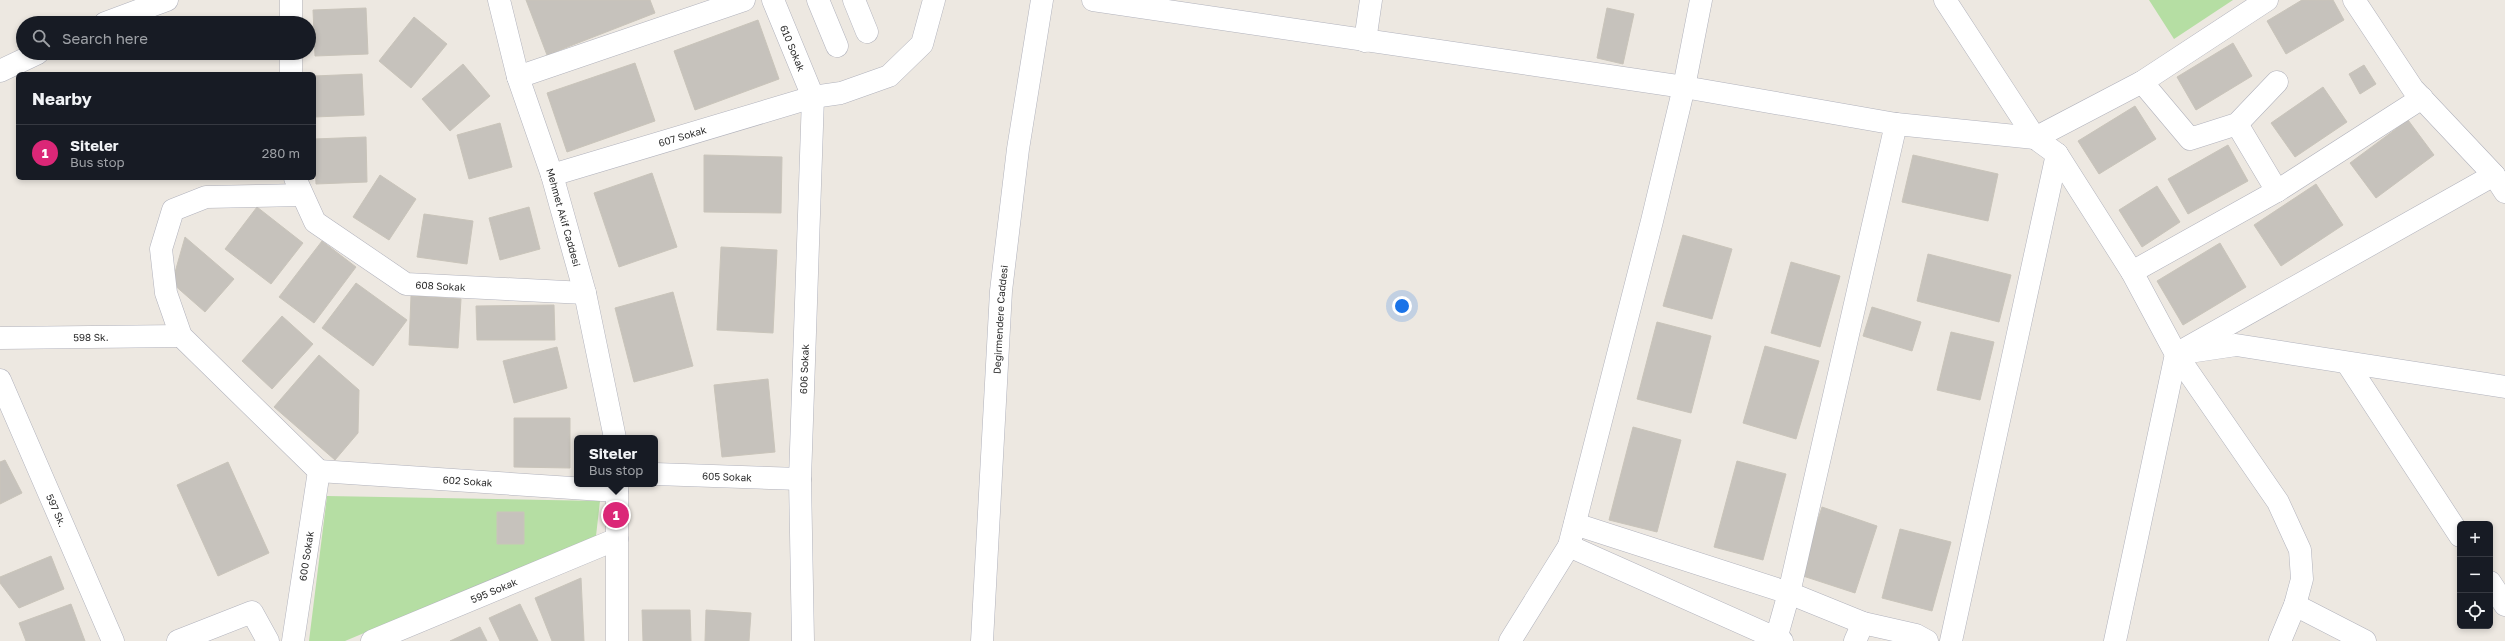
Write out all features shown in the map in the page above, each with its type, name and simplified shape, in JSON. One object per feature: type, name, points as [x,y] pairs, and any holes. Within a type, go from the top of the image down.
[{"type":"street","points":[[124,16],[167,0]]},
{"type":"street","points":[[291,0],[291,16]]},
{"type":"street","name":"Mehmet Akif Caddesi","points":[[499,0],[518,77],[552,175],[585,293],[614,435]]},
{"type":"street","points":[[518,77],[744,0]]},
{"type":"street","name":"610 Sokak","points":[[773,0],[813,97]]},
{"type":"street","points":[[818,0],[837,46]]},
{"type":"street","points":[[854,0],[867,32]]},
{"type":"street","name":"607 Sokak","points":[[552,175],[813,97],[841,93],[889,76],[922,44],[934,0]]},
{"type":"street","name":"Değirmendere Caddesi","points":[[982,641],[1002,283],[1018,149],[1042,0]]},
{"type":"street","points":[[1093,0],[1684,87],[1896,124],[2034,138],[2142,82],[2267,0]]},
{"type":"street","points":[[1365,41],[1370,0]]},
{"type":"street","points":[[1510,641],[1569,546],[1624,336],[1684,87],[1701,0]]},
{"type":"street","points":[[1945,0],[2034,138],[2057,154],[2132,272],[2176,354],[2278,502],[2300,550],[2302,579],[2295,605],[2280,641]]},
{"type":"street","points":[[2176,354],[2500,184],[2422,98],[2354,0]]},
{"type":"street","points":[[0,71],[23,60]]},
{"type":"street","points":[[291,60],[291,72]]},
{"type":"street","points":[[2142,82],[2190,139],[2237,124],[2277,82]]},
{"type":"street","name":"606 Sokak","points":[[803,641],[800,479],[813,97]]},
{"type":"street","points":[[2132,272],[2277,191],[2422,98]]},
{"type":"street","points":[[1569,546],[1779,640],[1896,124]]},
{"type":"street","points":[[2237,124],[2277,191]]},
{"type":"street","points":[[1951,641],[2057,154]]},
{"type":"street","points":[[298,186],[206,197],[173,210],[161,249],[166,293],[181,336],[319,471]]},
{"type":"street","name":"608 Sokak","points":[[298,186],[315,222],[406,284],[585,293]]},
{"type":"street","name":"598 Sk.","points":[[0,338],[181,336]]},
{"type":"street","points":[[2176,354],[2236,345],[2505,387]]},
{"type":"street","points":[[2115,641],[2176,354]]},
{"type":"street","points":[[2347,363],[2457,531]]},
{"type":"street","name":"597 Sk.","points":[[0,380],[113,641]]},
{"type":"street","name":"602 Sokak","points":[[319,471],[574,486]]},
{"type":"street","name":"600 Sokak","points":[[293,641],[319,471]]},
{"type":"street","name":"605 Sokak","points":[[658,474],[800,479]]},
{"type":"street","name":"602 Sokak","points":[[599,487],[617,488]]},
{"type":"street","points":[[617,488],[617,641]]},
{"type":"street","points":[[1575,524],[1789,593],[1859,632],[1916,635],[1927,641]]},
{"type":"street","name":"595 Sokak","points":[[372,641],[617,539]]},
{"type":"street","points":[[2493,587],[2505,605]]},
{"type":"street","points":[[2295,605],[2365,641]]},
{"type":"street","points":[[178,641],[252,612],[268,641]]},
{"type":"green space","points":[[2149,0],[2233,0],[2174,39]]},
{"type":"green space","points":[[327,496],[600,501],[596,536],[345,641],[309,641]]},
{"type":"building","points":[[526,0],[650,0],[655,13],[547,55]]},
{"type":"building","points":[[2302,0],[2333,0],[2344,20],[2286,54],[2267,21]]},
{"type":"building","points":[[366,8],[368,54],[316,56],[316,16],[313,16],[313,10]]},
{"type":"building","points":[[1607,8],[1634,14],[1623,64],[1597,58]]},
{"type":"building","points":[[414,17],[447,44],[411,88],[379,61]]},
{"type":"building","points":[[758,20],[779,79],[695,110],[674,51]]},
{"type":"building","points":[[2233,43],[2252,76],[2196,110],[2177,77]]},
{"type":"building","points":[[635,63],[655,121],[567,152],[547,93]]},
{"type":"building","points":[[463,64],[490,96],[450,131],[422,99]]},
{"type":"building","points":[[2364,65],[2376,84],[2360,94],[2349,74]]},
{"type":"building","points":[[362,74],[364,115],[316,117],[316,76]]},
{"type":"building","points":[[2323,87],[2347,122],[2295,157],[2271,123]]},
{"type":"building","points":[[2135,106],[2156,139],[2099,174],[2078,141]]},
{"type":"building","points":[[2408,120],[2434,155],[2376,198],[2350,163]]},
{"type":"building","points":[[500,123],[512,167],[469,179],[457,135]]},
{"type":"building","points":[[366,137],[367,182],[316,184],[316,139]]},
{"type":"building","points":[[2228,145],[2248,181],[2188,214],[2168,179]]},
{"type":"building","points":[[704,155],[782,157],[781,213],[704,212]]},
{"type":"building","points":[[1913,155],[1998,174],[1988,221],[1902,202]]},
{"type":"building","points":[[652,173],[677,247],[619,267],[594,193]]},
{"type":"building","points":[[380,175],[416,199],[389,240],[353,217]]},
{"type":"building","points":[[2316,184],[2343,225],[2281,266],[2254,225]]},
{"type":"building","points":[[2157,186],[2180,222],[2142,247],[2119,210]]},
{"type":"building","points":[[257,207],[303,243],[271,284],[225,249]]},
{"type":"building","points":[[529,207],[540,249],[500,260],[489,218]]},
{"type":"building","points":[[424,214],[473,221],[467,264],[417,257]]},
{"type":"building","points":[[1683,235],[1732,249],[1712,319],[1663,306]]},
{"type":"building","points":[[185,237],[234,279],[205,312],[172,283]]},
{"type":"building","points":[[322,241],[356,267],[314,323],[279,297]]},
{"type":"building","points":[[2220,243],[2246,287],[2183,325],[2157,281]]},
{"type":"building","points":[[721,247],[777,250],[773,333],[717,330]]},
{"type":"building","points":[[1928,254],[2011,275],[1999,322],[1917,301]]},
{"type":"building","points":[[1791,262],[1840,276],[1820,347],[1771,333]]},
{"type":"building","points":[[356,283],[407,320],[373,366],[322,328]]},
{"type":"building","points":[[673,292],[693,366],[634,382],[615,308]]},
{"type":"building","points":[[411,296],[461,299],[458,348],[409,345]]},
{"type":"building","points":[[554,305],[555,340],[477,340],[476,306]]},
{"type":"building","points":[[1872,307],[1921,322],[1912,351],[1863,336]]},
{"type":"building","points":[[282,316],[313,344],[272,389],[242,361]]},
{"type":"building","points":[[1657,322],[1711,336],[1691,413],[1637,399]]},
{"type":"building","points":[[1951,332],[1994,342],[1980,400],[1937,390]]},
{"type":"building","points":[[1765,346],[1819,361],[1796,439],[1743,423]]},
{"type":"building","points":[[557,347],[567,388],[514,403],[503,361]]},
{"type":"building","points":[[319,355],[359,390],[358,433],[335,460],[274,407]]},
{"type":"building","points":[[768,379],[775,452],[722,457],[714,385]]},
{"type":"building","points":[[514,418],[570,418],[570,468],[514,467]]},
{"type":"building","points":[[1633,427],[1681,440],[1657,532],[1609,520]]},
{"type":"building","points":[[5,460],[22,493],[0,504],[0,462]]},
{"type":"building","points":[[1737,461],[1786,474],[1763,560],[1714,547]]},
{"type":"building","points":[[228,462],[269,553],[218,576],[177,485]]},
{"type":"building","points":[[1822,507],[1877,526],[1855,593],[1800,575]]},
{"type":"building","points":[[497,512],[524,512],[524,544],[497,544]]},
{"type":"building","points":[[1900,529],[1951,542],[1932,611],[1882,598]]},
{"type":"building","points":[[51,556],[64,589],[19,608],[0,583],[0,577]]},
{"type":"building","points":[[581,578],[584,641],[552,641],[535,598]]},
{"type":"building","points":[[71,604],[85,641],[26,641],[19,623]]},
{"type":"building","points":[[520,604],[538,641],[500,641],[489,618]]},
{"type":"building","points":[[642,610],[690,610],[691,641],[643,641]]},
{"type":"building","points":[[706,610],[751,613],[749,641],[705,641]]},
{"type":"building","points":[[480,627],[487,641],[450,641]]},
{"type":"place","name":"Siteler","points":[[616,515]]}]
